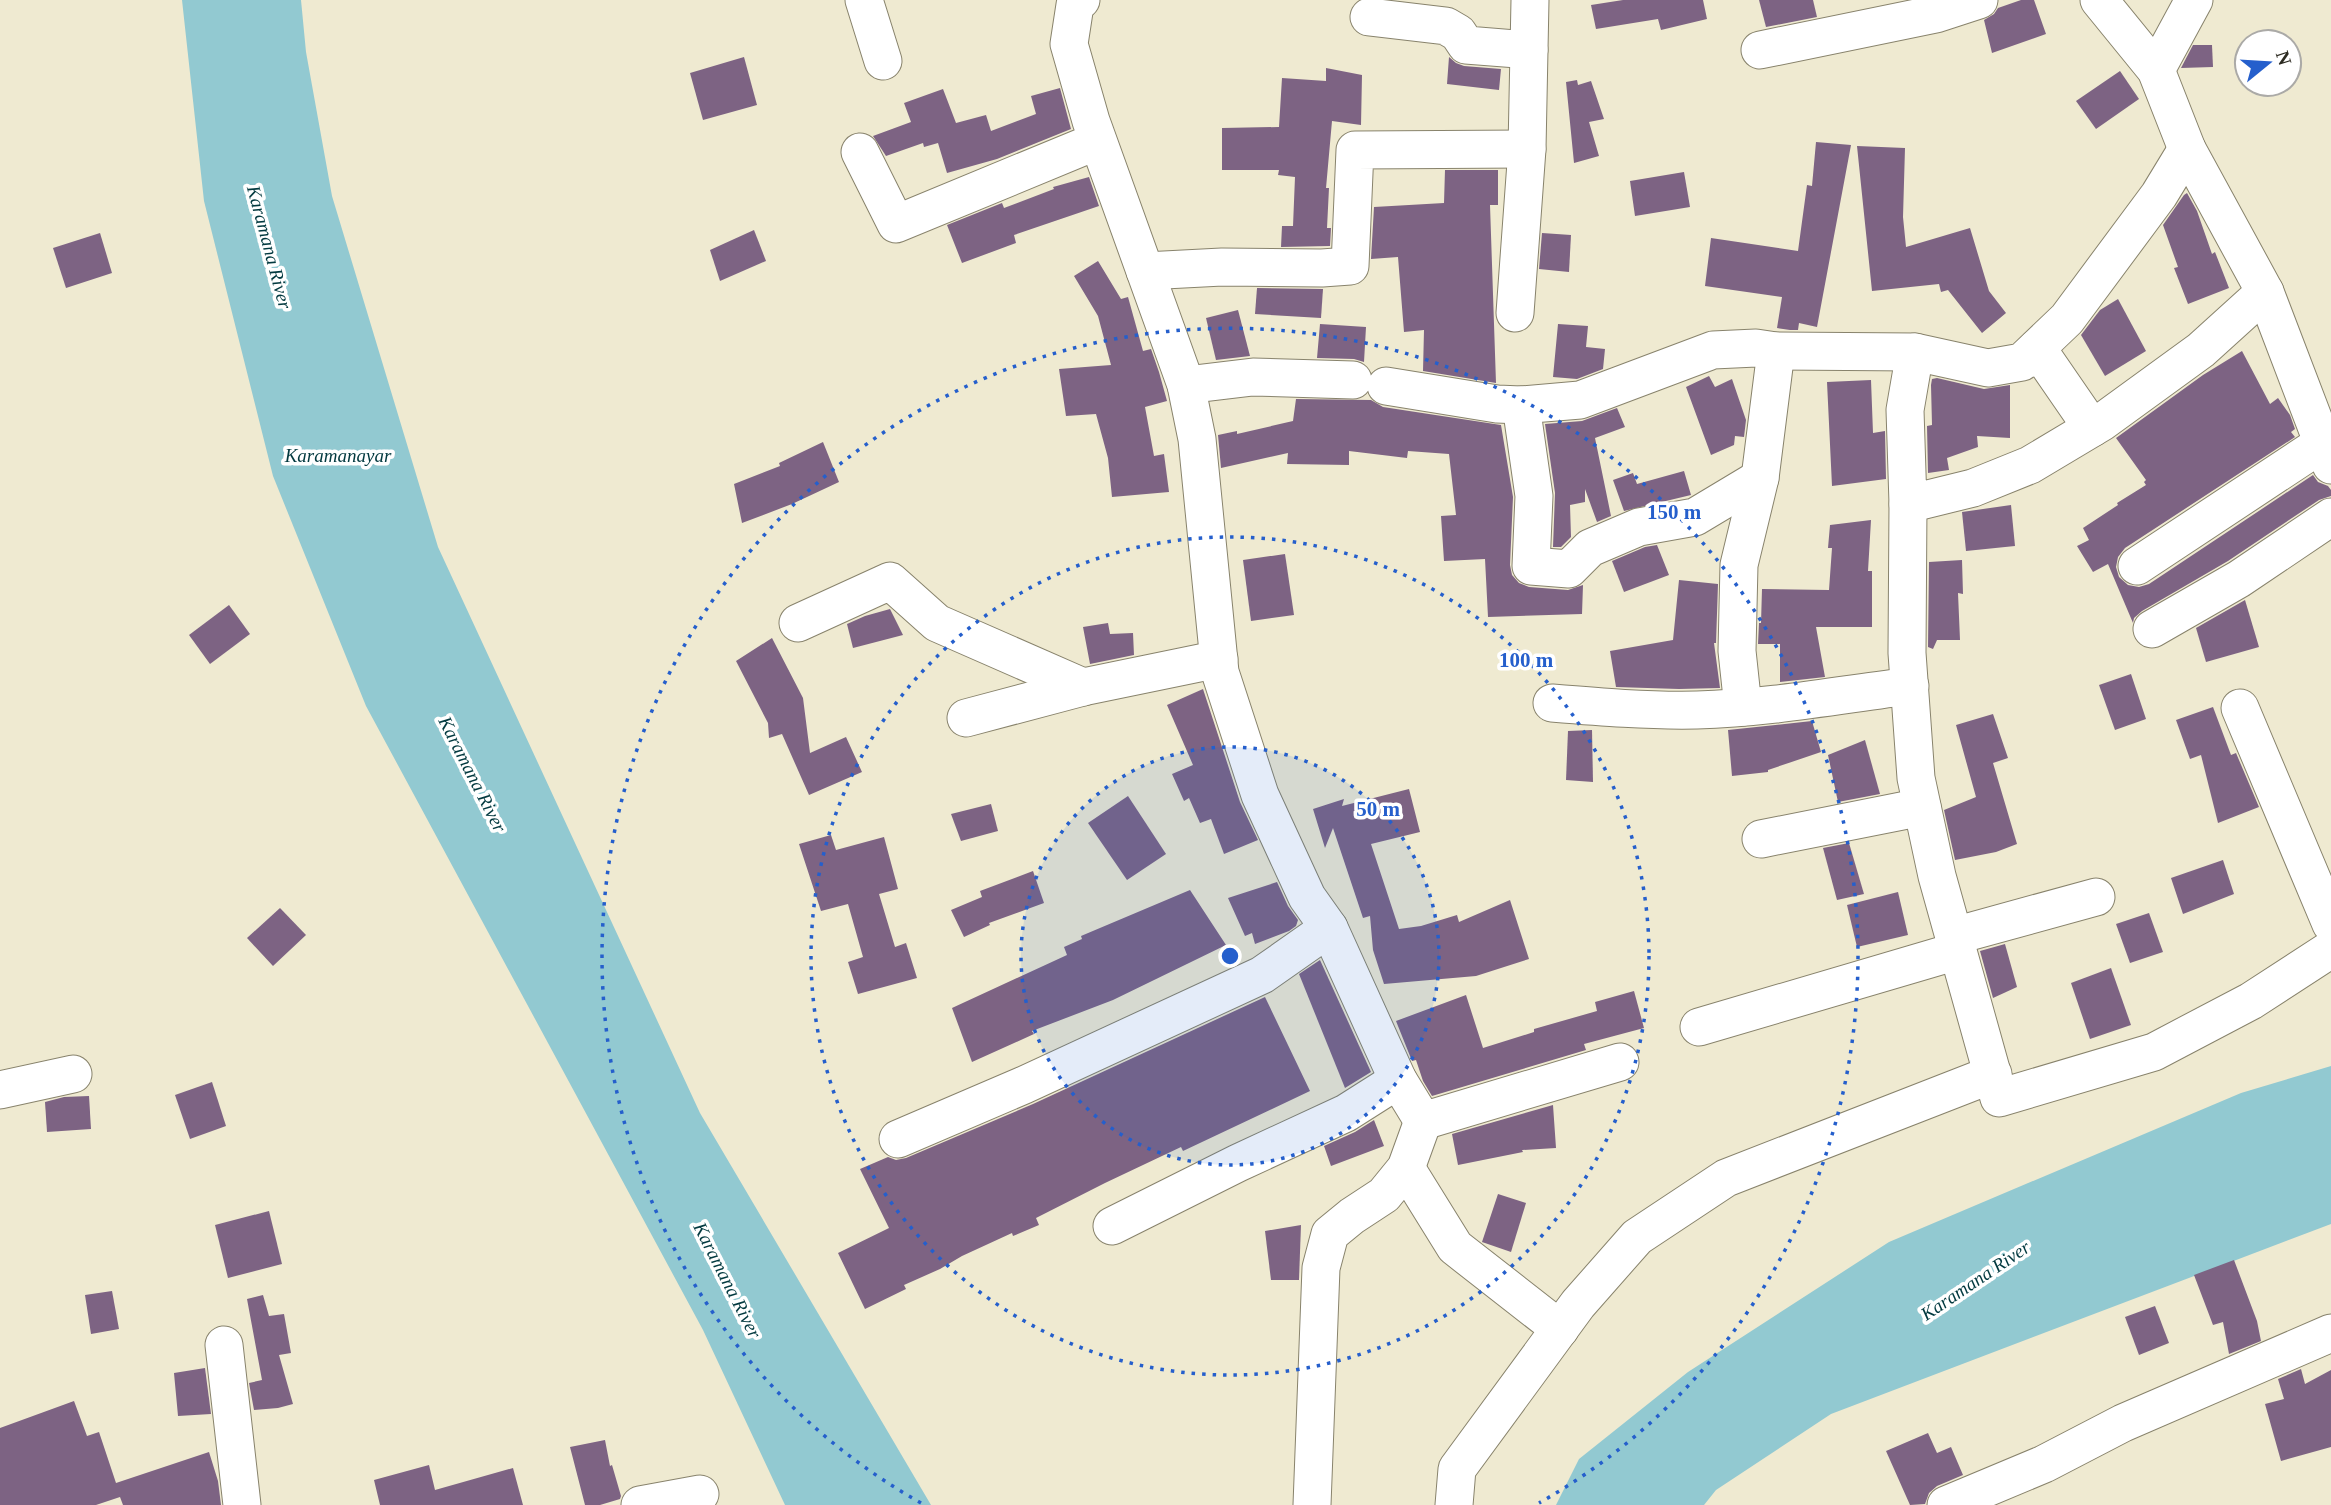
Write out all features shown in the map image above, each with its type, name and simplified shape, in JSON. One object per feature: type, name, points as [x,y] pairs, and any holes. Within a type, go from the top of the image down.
[{"type":"street","points":[[864,0],[883,61]]},
{"type":"street","points":[[1081,0],[1075,5],[1069,44],[1097,141],[1186,385],[1197,439],[1220,672],[1260,795],[1307,897],[1329,928],[1398,1080],[1423,1121]]},
{"type":"street","points":[[1515,313],[1527,149],[1530,0]]},
{"type":"street","points":[[1760,50],[1936,14],[1979,0]]},
{"type":"street","points":[[2099,0],[2156,70],[2187,149],[2265,292],[2327,454],[2137,566]]},
{"type":"street","points":[[2156,70],[2194,0]]},
{"type":"street","points":[[1369,17],[1446,26],[1458,33],[1466,45],[1529,50]]},
{"type":"street","points":[[860,152],[896,223],[1097,141]]},
{"type":"street","points":[[1144,271],[1222,267],[1350,266],[1355,150],[1527,149]]},
{"type":"street","points":[[1186,385],[1253,377],[1333,378],[1497,404],[1521,405],[1580,400],[1713,350],[1756,348],[1776,351],[1915,352],[1988,368],[2022,362],[2067,319],[2158,195],[2187,149]]},
{"type":"street","points":[[1908,504],[1973,488],[2031,465],[2092,428],[2201,349],[2265,292]]},
{"type":"street","points":[[2037,348],[2092,428]]},
{"type":"street","points":[[1743,707],[1737,651],[1739,565],[1760,478],[1776,351]]},
{"type":"street","points":[[1915,352],[1905,410],[1908,504],[1907,653],[1916,778],[1937,876],[2000,1098],[2154,1052],[2251,1001],[2331,949]]},
{"type":"street","points":[[1521,405],[1534,496],[1531,566],[1569,569],[1590,548],[1639,527],[1696,517],[1760,478]]},
{"type":"street","points":[[2152,629],[2239,579],[2331,517]]},
{"type":"street","points":[[798,623],[890,582],[937,623],[1083,687]]},
{"type":"street","points":[[965,718],[1083,687],[1219,659]]},
{"type":"street","points":[[1552,703],[1621,709],[1696,710],[1743,707],[1910,686]]},
{"type":"street","points":[[2240,708],[2331,924]]},
{"type":"street","points":[[1761,839],[1922,807]]},
{"type":"street","points":[[1699,1027],[2096,897]]},
{"type":"street","points":[[898,1139],[1024,1085],[1262,975],[1329,928]]},
{"type":"street","points":[[1423,1121],[1620,1062]]},
{"type":"street","points":[[0,1090],[72,1074]]},
{"type":"street","points":[[1454,1505],[1457,1469],[1578,1304],[1637,1237],[1726,1178],[1993,1074]]},
{"type":"street","points":[[1112,1226],[1346,1113],[1398,1080]]},
{"type":"street","points":[[1312,1505],[1321,1268],[1331,1234],[1384,1195],[1406,1168],[1423,1121]]},
{"type":"street","points":[[1406,1168],[1455,1247],[1560,1329]]},
{"type":"street","points":[[1946,1505],[2044,1464],[2123,1423],[2331,1333]]},
{"type":"street","points":[[224,1345],[242,1505]]},
{"type":"street","points":[[640,1505],[700,1494]]},
{"type":"water","name":"Karamanayar","points":[[182,0],[301,0],[306,52],[332,196],[438,547],[700,1113],[931,1505],[785,1505],[703,1330],[366,706],[273,476],[204,201]]},
{"type":"water","name":"Karamana River","points":[[2331,1066],[2331,1224],[1831,1414],[1716,1490],[1704,1505],[1556,1505],[1579,1459],[1688,1372],[1889,1242],[2241,1093]]},
{"type":"building","points":[[1623,0],[1703,0],[1707,19],[1661,30],[1658,19],[1596,29],[1591,5]]},
{"type":"building","points":[[1759,0],[1813,0],[1817,17],[1766,27]]},
{"type":"building","points":[[2021,0],[2034,0],[2046,34],[1992,53],[1984,20],[1998,8]]},
{"type":"building","points":[[2193,45],[2212,45],[2213,67],[2181,68]]},
{"type":"building","points":[[744,57],[757,105],[703,120],[690,73]]},
{"type":"building","points":[[1449,57],[1464,66],[1501,69],[1499,90],[1447,84]]},
{"type":"building","points":[[1326,68],[1362,75],[1361,125],[1332,121],[1326,188],[1329,188],[1327,228],[1331,228],[1330,246],[1281,247],[1282,226],[1293,226],[1295,177],[1278,175],[1279,170],[1222,170],[1222,128],[1279,127],[1282,78],[1326,81]]},
{"type":"building","points":[[2120,71],[2139,99],[2096,129],[2076,101]]},
{"type":"building","points":[[1577,80],[1578,85],[1591,81],[1604,119],[1589,122],[1599,156],[1574,163],[1566,82]]},
{"type":"building","points":[[1060,88],[1071,129],[997,159],[947,173],[938,143],[924,147],[923,143],[886,156],[873,136],[911,122],[904,103],[943,89],[956,123],[986,115],[991,131],[1036,114],[1031,96]]},
{"type":"building","points":[[1816,142],[1851,145],[1817,327],[1799,323],[1798,330],[1777,328],[1782,297],[1705,286],[1711,238],[1798,251],[1807,185],[1812,186]]},
{"type":"building","points":[[1857,146],[1905,148],[1903,217],[1906,247],[1970,228],[1989,291],[2006,313],[1982,333],[1948,290],[1941,292],[1939,284],[1872,291]]},
{"type":"building","points":[[1445,170],[1498,170],[1498,205],[1490,205],[1496,383],[1423,371],[1424,330],[1404,332],[1398,257],[1371,259],[1374,207],[1444,203]]},
{"type":"building","points":[[1684,172],[1690,207],[1635,216],[1630,181]]},
{"type":"building","points":[[1089,177],[1099,206],[1014,235],[1016,243],[962,263],[947,225],[1002,203],[1004,208],[1054,189],[1053,187]]},
{"type":"building","points":[[2187,193],[2229,288],[2188,304],[2174,268],[2178,267],[2163,225]]},
{"type":"building","points":[[754,230],[766,261],[720,281],[710,250]]},
{"type":"building","points":[[100,233],[112,273],[66,288],[53,248]]},
{"type":"building","points":[[1542,233],[1571,235],[1569,272],[1539,269]]},
{"type":"building","points":[[1098,261],[1121,299],[1128,297],[1143,351],[1151,349],[1159,372],[1167,401],[1145,407],[1154,456],[1164,454],[1169,492],[1112,497],[1108,458],[1096,414],[1066,416],[1059,369],[1111,365],[1098,316],[1074,276]]},
{"type":"building","points":[[1257,288],[1323,289],[1321,318],[1255,314]]},
{"type":"building","points":[[2118,299],[2146,351],[2105,376],[2081,335],[2100,310]]},
{"type":"building","points":[[1238,310],[1250,356],[1216,360],[1206,318]]},
{"type":"building","points":[[1320,324],[1366,327],[1364,362],[1354,359],[1317,358]]},
{"type":"building","points":[[1558,324],[1588,326],[1586,347],[1605,349],[1603,369],[1577,379],[1553,377]]},
{"type":"building","points":[[2242,351],[2270,404],[2278,398],[2290,415],[2295,429],[2291,432],[2295,437],[2125,548],[2118,557],[2116,567],[2119,577],[2128,585],[2139,587],[2149,584],[2313,475],[2318,482],[2328,486],[2331,496],[2319,500],[2228,561],[2142,611],[2134,618],[2133,623],[2108,564],[2093,572],[2077,546],[2089,540],[2083,528],[2146,485],[2146,480],[2116,438],[2203,375]]},
{"type":"building","points":[[1709,376],[1715,387],[1732,379],[1746,420],[1744,437],[1735,436],[1734,445],[1711,455],[1686,387]]},
{"type":"building","points":[[1932,379],[1984,389],[2010,385],[2010,438],[1977,436],[1978,447],[1947,458],[1949,470],[1928,473],[1927,426],[1932,425]]},
{"type":"building","points":[[1871,380],[1873,433],[1885,431],[1886,479],[1832,486],[1827,382]]},
{"type":"building","points":[[1296,399],[1371,400],[1383,407],[1501,425],[1513,497],[1510,565],[1512,575],[1519,583],[1529,587],[1568,590],[1583,585],[1582,614],[1488,617],[1485,559],[1444,561],[1441,516],[1456,515],[1449,454],[1408,451],[1407,458],[1349,451],[1349,465],[1287,464],[1288,453],[1221,468],[1218,435],[1237,431],[1237,434],[1293,421]]},
{"type":"building","points":[[1617,408],[1625,427],[1595,438],[1611,516],[1597,522],[1585,489],[1585,502],[1570,505],[1571,537],[1561,547],[1553,547],[1555,493],[1545,424],[1582,421]]},
{"type":"building","points":[[823,442],[839,482],[742,523],[734,484],[780,466],[779,463]]},
{"type":"building","points":[[1684,471],[1691,495],[1624,511],[1613,480],[1633,473],[1637,484]]},
{"type":"building","points":[[2011,505],[2015,546],[1966,551],[1962,512]]},
{"type":"building","points":[[1871,520],[1868,571],[1872,571],[1872,627],[1816,627],[1825,677],[1780,682],[1780,644],[1758,644],[1762,589],[1829,590],[1832,548],[1828,548],[1830,525]]},
{"type":"building","points":[[1657,545],[1669,575],[1624,592],[1612,561],[1645,547]]},
{"type":"building","points":[[1285,554],[1294,615],[1251,621],[1243,560]]},
{"type":"building","points":[[1962,560],[1963,594],[1958,593],[1960,640],[1937,640],[1933,649],[1928,647],[1929,562]]},
{"type":"building","points":[[1679,580],[1718,584],[1714,643],[1720,688],[1616,687],[1610,651],[1673,640]]},
{"type":"building","points":[[2245,600],[2259,647],[2206,662],[2196,628]]},
{"type":"building","points":[[229,605],[250,634],[210,664],[189,635]]},
{"type":"building","points":[[890,609],[903,635],[853,648],[847,624]]},
{"type":"building","points":[[1108,623],[1110,634],[1133,633],[1134,655],[1090,664],[1083,627]]},
{"type":"building","points":[[772,638],[803,698],[810,753],[846,737],[862,772],[809,795],[782,734],[769,738],[768,723],[736,661]]},
{"type":"building","points":[[2131,674],[2146,719],[2115,730],[2099,685]]},
{"type":"building","points":[[1203,689],[1240,802],[1258,840],[1224,854],[1211,819],[1200,823],[1189,798],[1184,801],[1172,774],[1193,765],[1167,705]]},
{"type":"building","points":[[2213,707],[2231,755],[2236,753],[2259,807],[2218,823],[2201,755],[2190,759],[2176,720]]},
{"type":"building","points":[[1993,714],[2008,758],[1993,763],[2017,844],[1996,852],[1955,860],[1944,810],[1976,797],[1956,725]]},
{"type":"building","points":[[1812,721],[1821,752],[1768,772],[1732,776],[1728,730]]},
{"type":"building","points":[[1592,730],[1593,782],[1566,780],[1568,731]]},
{"type":"building","points":[[1865,740],[1880,794],[1838,802],[1828,755]]},
{"type":"building","points":[[1409,789],[1420,832],[1371,844],[1399,929],[1421,926],[1457,915],[1459,922],[1510,900],[1529,959],[1476,976],[1384,984],[1373,950],[1370,916],[1363,918],[1333,828],[1325,848],[1313,809],[1344,799],[1342,806]]},
{"type":"building","points":[[1128,796],[1166,854],[1127,880],[1088,823]]},
{"type":"building","points":[[991,804],[998,831],[961,841],[951,814]]},
{"type":"building","points":[[831,835],[836,850],[884,837],[898,889],[879,894],[895,947],[906,943],[917,978],[858,994],[848,962],[863,957],[848,904],[821,911],[799,844]]},
{"type":"building","points":[[1849,843],[1864,894],[1837,900],[1823,848]]},
{"type":"building","points":[[2223,860],[2234,894],[2183,914],[2171,878]]},
{"type":"building","points":[[1033,871],[1044,903],[989,923],[990,925],[964,937],[951,910],[982,897],[980,891]]},
{"type":"building","points":[[1277,882],[1298,920],[1296,926],[1255,944],[1252,933],[1245,936],[1228,898]]},
{"type":"building","points":[[1190,890],[1226,945],[1113,1000],[1032,1031],[1034,1034],[972,1062],[952,1008],[1067,955],[1064,947],[1082,939],[1081,936]]},
{"type":"building","points":[[1898,892],[1908,935],[1857,947],[1847,905]]},
{"type":"building","points":[[280,908],[306,935],[273,966],[247,938]]},
{"type":"building","points":[[2149,913],[2163,952],[2130,963],[2116,924]]},
{"type":"building","points":[[2005,944],[2017,987],[1993,998],[1980,951]]},
{"type":"building","points":[[1320,960],[1371,1072],[1345,1088],[1299,974]]},
{"type":"building","points":[[2111,968],[2131,1025],[2090,1039],[2071,983]]},
{"type":"building","points":[[1634,991],[1644,1028],[1584,1044],[1586,1050],[1432,1096],[1423,1081],[1416,1060],[1412,1061],[1396,1021],[1466,995],[1483,1048],[1534,1032],[1534,1029],[1597,1011],[1595,1002]]},
{"type":"building","points":[[1265,997],[1310,1091],[1183,1151],[1181,1147],[1105,1183],[1036,1218],[1039,1225],[1013,1236],[1012,1233],[962,1256],[904,1285],[906,1289],[865,1309],[838,1253],[889,1228],[860,1169],[888,1157],[896,1160],[906,1158],[1033,1104]]},
{"type":"building","points":[[212,1082],[226,1126],[190,1139],[175,1095]]},
{"type":"building","points":[[89,1096],[91,1129],[47,1132],[45,1102],[64,1097]]},
{"type":"building","points":[[1553,1105],[1556,1148],[1522,1150],[1523,1152],[1458,1165],[1452,1134]]},
{"type":"building","points":[[1374,1120],[1384,1146],[1331,1166],[1324,1146]]},
{"type":"building","points":[[1498,1194],[1526,1203],[1511,1252],[1482,1242]]},
{"type":"building","points":[[269,1211],[282,1264],[228,1278],[215,1225]]},
{"type":"building","points":[[1301,1225],[1299,1280],[1271,1280],[1265,1231]]},
{"type":"building","points":[[2234,1260],[2257,1321],[2261,1341],[2229,1354],[2223,1322],[2213,1325],[2194,1275]]},
{"type":"building","points":[[112,1291],[119,1329],[91,1334],[85,1295]]},
{"type":"building","points":[[263,1295],[269,1316],[284,1314],[291,1353],[279,1355],[293,1404],[254,1410],[249,1383],[262,1380],[247,1299]]},
{"type":"building","points":[[2155,1306],[2169,1343],[2139,1355],[2125,1317]]},
{"type":"building","points":[[205,1368],[211,1414],[178,1416],[174,1373]]},
{"type":"building","points":[[2301,1369],[2305,1384],[2331,1370],[2331,1447],[2281,1461],[2265,1404],[2284,1399],[2278,1379]]},
{"type":"building","points":[[74,1401],[87,1436],[99,1432],[116,1483],[209,1452],[218,1481],[221,1505],[123,1505],[120,1497],[96,1505],[0,1505],[0,1428]]},
{"type":"building","points":[[1928,1433],[1937,1453],[1951,1447],[1963,1475],[1937,1486],[1929,1493],[1925,1504],[1910,1505],[1886,1451]]},
{"type":"building","points":[[605,1440],[610,1466],[612,1465],[621,1496],[620,1499],[600,1505],[585,1505],[570,1447]]},
{"type":"building","points":[[429,1465],[435,1490],[513,1468],[523,1505],[380,1505],[374,1480]]}]
